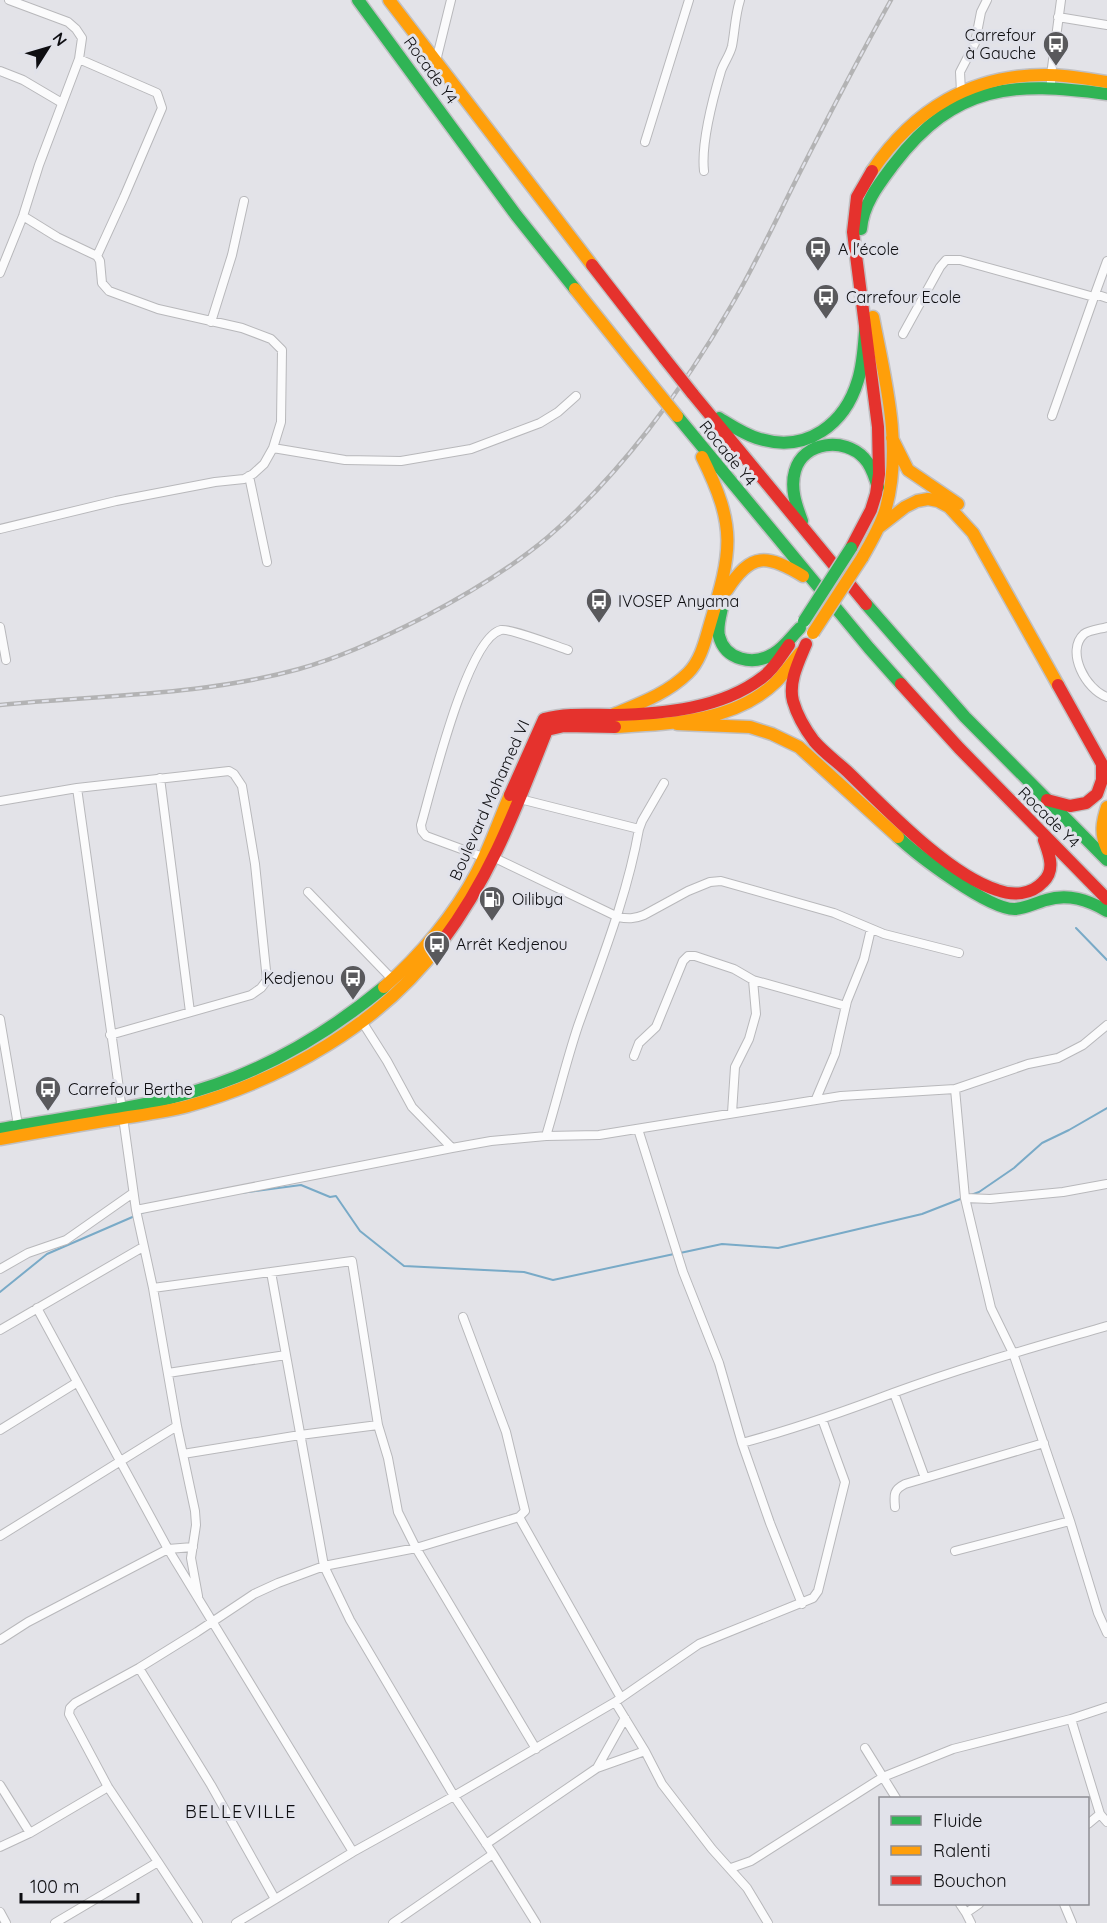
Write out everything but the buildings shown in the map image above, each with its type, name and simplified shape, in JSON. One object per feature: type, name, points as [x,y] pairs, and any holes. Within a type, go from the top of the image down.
[{"type":"main road","name":"Rocade Y4","points":[[358,0],[516,215],[688,431],[815,584],[959,748],[1107,899]]},
{"type":"main road","name":"Rocade Y4","points":[[389,0],[665,359],[893,637],[964,717],[1107,860]]},
{"type":"main road","name":"Boulevard Mohamed VI","points":[[0,1139],[121,1113],[232,1079],[299,1048],[335,1027],[363,1006],[418,954],[452,912],[489,858],[544,719],[563,713],[612,715],[707,704],[747,688],[764,677],[780,659],[851,548],[865,524],[878,487],[881,455],[866,320],[853,240],[857,197],[884,156],[911,124],[939,102],[990,82],[1012,77],[1051,81],[1107,82]]},
{"type":"main road","name":"Boulevard Mohamed VI","points":[[0,1129],[194,1104],[246,1087],[305,1059],[361,1020],[397,990],[444,939],[462,915],[520,799],[547,730],[564,726],[610,727],[677,724],[748,703],[776,682],[806,644],[862,558],[878,528],[890,487],[892,438],[861,254],[861,219],[885,176],[905,150],[930,124],[965,102],[998,92],[1038,87],[1051,81],[1107,94]]},
{"type":"main road","points":[[703,407],[730,427],[753,439],[773,443],[795,443],[815,438],[828,429],[844,410],[857,382],[866,320]]},
{"type":"main road","points":[[612,715],[664,691],[690,672],[702,649],[726,575],[730,542],[725,510],[716,483],[688,431]]},
{"type":"main road","points":[[892,438],[908,470],[959,505],[974,524],[1107,756]]},
{"type":"main road","points":[[806,532],[796,506],[793,486],[795,470],[804,456],[817,447],[834,442],[860,453],[870,465],[878,487]]},
{"type":"main road","points":[[878,528],[909,504],[930,499],[947,504],[958,512],[973,533],[1102,764],[1104,777],[1102,787],[1089,802],[1069,806],[1046,799]]},
{"type":"main road","points":[[802,625],[772,654],[749,662],[738,659],[726,651],[718,636],[726,590],[735,575],[753,561],[767,558],[782,562],[815,584]]},
{"type":"main road","points":[[806,644],[793,682],[792,699],[809,736],[922,843],[964,873],[993,888],[1014,894],[1033,890],[1045,881],[1051,868],[1049,853],[1040,832]]},
{"type":"main road","points":[[677,724],[750,727],[772,734],[799,747],[915,853],[992,903],[1013,909],[1048,899],[1070,897],[1090,901],[1107,911]]},
{"type":"main road","points":[[1107,807],[1102,825],[1102,839],[1107,849]]},
{"type":"street","points":[[0,273],[23,216],[79,58],[82,38],[68,22],[9,0]]},
{"type":"street","points":[[435,62],[451,0]]},
{"type":"street","points":[[645,142],[689,0]]},
{"type":"street","points":[[704,171],[702,158],[708,128],[722,69],[732,45],[735,17],[740,0]]},
{"type":"street","points":[[961,92],[960,72],[975,43],[981,12],[987,0]]},
{"type":"street","points":[[1051,81],[1061,0]]},
{"type":"street","points":[[1058,17],[1107,25]]},
{"type":"street","points":[[79,58],[157,93],[162,108],[97,256]]},
{"type":"street","points":[[0,71],[23,80],[62,103]]},
{"type":"street","points":[[211,321],[232,255],[244,201]]},
{"type":"street","points":[[0,530],[116,501],[215,482],[243,479],[264,464],[273,448],[281,422],[282,350],[271,339],[242,328],[159,309],[109,291],[102,283],[100,261],[97,256],[57,237],[23,216]]},
{"type":"street","points":[[903,334],[946,260],[960,260],[1107,298]]},
{"type":"street","points":[[1052,416],[1107,261]]},
{"type":"street","points":[[273,448],[345,460],[401,461],[471,449],[540,423],[558,412],[576,396]]},
{"type":"street","points":[[249,476],[267,562]]},
{"type":"street","points":[[0,627],[6,660]]},
{"type":"street","points":[[1107,627],[1085,634],[1080,641],[1077,656],[1083,678],[1098,694],[1107,697]]},
{"type":"street","points":[[568,650],[500,630],[480,652],[468,675],[450,722],[421,825],[426,836],[489,858],[618,917],[635,919],[688,891],[721,880],[834,913],[871,929],[959,953]]},
{"type":"street","points":[[0,801],[76,788],[229,771],[234,774],[242,786],[255,864],[267,980],[251,995],[110,1035]]},
{"type":"street","points":[[160,778],[190,1012]]},
{"type":"street","points":[[546,1136],[577,1029],[618,917],[635,856],[639,829],[664,783]]},
{"type":"street","points":[[76,788],[133,1193],[195,1511],[196,1525],[191,1558],[198,1596]]},
{"type":"street","points":[[520,799],[639,829]]},
{"type":"street","points":[[308,892],[392,979]]},
{"type":"street","points":[[816,1099],[836,1054],[846,1006],[866,952],[871,929]]},
{"type":"street","points":[[634,1056],[639,1043],[656,1027],[683,961],[688,956],[695,956],[734,969],[753,980],[846,1006]]},
{"type":"street","points":[[732,1113],[735,1067],[756,1014],[753,980]]},
{"type":"street","points":[[0,1020],[18,1125]]},
{"type":"street","points":[[361,1020],[387,1060],[412,1107],[452,1148]]},
{"type":"street","points":[[136,1210],[491,1141],[546,1136],[599,1135],[816,1099],[955,1089],[1028,1064],[1058,1058],[1083,1045],[1107,1025]]},
{"type":"street","points":[[955,1089],[965,1198],[990,1308],[1013,1353],[1070,1521],[1098,1613],[1107,1633]]},
{"type":"street","points":[[638,1129],[683,1272],[719,1363],[742,1443],[802,1604]]},
{"type":"street","points":[[965,1198],[990,1199],[1063,1192],[1107,1184]]},
{"type":"street","points":[[0,1269],[28,1253],[66,1240],[133,1193]]},
{"type":"street","points":[[0,1330],[144,1247]]},
{"type":"street","points":[[153,1288],[352,1262],[378,1425],[388,1458],[398,1512],[416,1548],[536,1749]]},
{"type":"street","points":[[272,1272],[324,1566],[350,1620],[454,1797],[494,1854],[536,1923]]},
{"type":"street","points":[[37,1308],[168,1549],[353,1852]]},
{"type":"street","points":[[198,1923],[108,1787],[69,1714],[70,1708],[75,1703],[139,1668],[254,1594],[324,1566],[416,1548],[519,1517],[525,1511],[524,1503],[506,1432],[463,1317]]},
{"type":"street","points":[[742,1443],[822,1419],[1013,1353],[1107,1326]]},
{"type":"street","points":[[168,1373],[286,1355]]},
{"type":"street","points":[[0,1430],[76,1383]]},
{"type":"street","points":[[894,1393],[925,1478]]},
{"type":"street","points":[[236,1923],[353,1852],[454,1797],[618,1700],[699,1644],[813,1599],[818,1591],[845,1482],[822,1419]]},
{"type":"street","points":[[183,1454],[378,1425]]},
{"type":"street","points":[[0,1536],[177,1426]]},
{"type":"street","points":[[895,1507],[894,1494],[897,1488],[1044,1443]]},
{"type":"street","points":[[519,1517],[662,1784],[712,1849],[752,1894],[768,1923]]},
{"type":"street","points":[[955,1551],[1070,1521]]},
{"type":"street","points":[[0,1640],[28,1622],[168,1549],[193,1547]]},
{"type":"street","points":[[1098,1613],[1107,1610]]},
{"type":"street","points":[[139,1668],[211,1785],[275,1899]]},
{"type":"street","points":[[731,1868],[751,1861],[883,1777],[953,1749],[1071,1719],[1107,1707]]},
{"type":"street","points":[[597,1768],[625,1718]]},
{"type":"street","points":[[1071,1719],[1100,1814],[1107,1821]]},
{"type":"street","points":[[865,1748],[895,1797]]},
{"type":"street","points":[[486,1844],[597,1768],[645,1751]]},
{"type":"street","points":[[0,1785],[30,1833]]},
{"type":"street","points":[[0,1847],[30,1833],[108,1787]]},
{"type":"street","points":[[1089,1823],[1100,1814]]},
{"type":"street","points":[[393,1923],[494,1854]]},
{"type":"street","points":[[55,1923],[158,1862]]},
{"type":"street","points":[[961,1905],[971,1923]]},
{"type":"street","points":[[966,1913],[978,1905]]},
{"type":"street","points":[[1064,1905],[1072,1923]]},
{"type":"street","points":[[0,1912],[6,1923]]},
{"type":"waterway","points":[[1076,928],[1107,960]]},
{"type":"waterway","points":[[971,1195],[1014,1168],[1042,1143],[1107,1108]]},
{"type":"waterway","points":[[240,1193],[301,1185],[330,1197],[336,1196],[360,1231],[404,1266],[524,1272],[553,1280],[674,1254]]},
{"type":"waterway","points":[[680,1253],[722,1244],[778,1248],[922,1214],[963,1198]]},
{"type":"waterway","points":[[0,1292],[47,1254],[144,1212]]},
{"type":"railway","points":[[0,705],[188,690],[225,685],[299,669],[363,646],[424,617],[488,580],[534,549],[575,513],[625,458],[693,368],[748,275],[891,0]]},
{"type":"traffic: fast","points":[[358,0],[516,215],[575,289]]},
{"type":"traffic: fast","points":[[861,229],[868,203],[894,164],[917,137],[940,117],[963,103],[988,94],[1014,89],[1043,88],[1107,94]]},
{"type":"traffic: fast","points":[[719,418],[749,435],[777,442],[793,442],[822,431],[834,422],[852,396],[862,365],[866,320]]},
{"type":"traffic: fast","points":[[677,416],[901,684]]},
{"type":"traffic: fast","points":[[802,521],[794,496],[795,471],[799,461],[815,448],[836,445],[856,451],[869,464],[878,487]]},
{"type":"traffic: fast","points":[[804,621],[851,548]]},
{"type":"traffic: fast","points":[[866,604],[965,717],[1107,860]]},
{"type":"traffic: fast","points":[[722,608],[719,626],[722,644],[727,651],[741,658],[757,660],[777,652],[800,628]]},
{"type":"traffic: fast","points":[[898,837],[954,880],[988,901],[1003,907],[1015,909],[1062,897],[1085,901],[1107,911]]},
{"type":"traffic: fast","points":[[0,1129],[150,1103],[236,1077],[295,1049],[349,1014],[384,987]]},
{"type":"traffic: slow","points":[[389,0],[592,265]]},
{"type":"traffic: slow","points":[[872,171],[906,130],[947,100],[969,89],[1020,76],[1054,75],[1107,82]]},
{"type":"traffic: slow","points":[[575,289],[651,384]]},
{"type":"traffic: slow","points":[[862,558],[884,515],[891,484],[893,460],[893,436],[887,388],[873,317]]},
{"type":"traffic: slow","points":[[651,384],[677,416]]},
{"type":"traffic: slow","points":[[892,438],[908,470],[958,504]]},
{"type":"traffic: slow","points":[[612,715],[671,687],[688,673],[704,644],[723,577],[727,539],[726,522],[721,503],[702,457]]},
{"type":"traffic: slow","points":[[878,528],[905,507],[917,501],[928,499],[949,507],[973,533],[1058,685]]},
{"type":"traffic: slow","points":[[813,633],[862,558]]},
{"type":"traffic: slow","points":[[727,590],[744,569],[761,560],[779,564],[803,576]]},
{"type":"traffic: slow","points":[[615,727],[679,722],[722,713],[760,695],[776,682],[800,653]]},
{"type":"traffic: slow","points":[[677,724],[750,727],[772,734],[799,747],[898,837]]},
{"type":"traffic: slow","points":[[384,987],[423,948],[447,919],[468,888],[482,863],[510,795]]},
{"type":"traffic: slow","points":[[1107,807],[1102,828],[1107,849]]},
{"type":"traffic: slow","points":[[0,1139],[188,1106],[260,1081],[328,1045],[360,1023],[390,999],[441,943]]},
{"type":"traffic: jam","points":[[851,548],[871,510],[879,474],[878,427],[853,232],[857,197],[872,171]]},
{"type":"traffic: jam","points":[[592,265],[665,359]]},
{"type":"traffic: jam","points":[[665,359],[692,393]]},
{"type":"traffic: jam","points":[[692,393],[866,604]]},
{"type":"traffic: jam","points":[[806,644],[795,672],[792,694],[807,732],[900,823],[939,856],[978,882],[1015,894],[1033,890],[1047,877],[1050,862],[1044,840]]},
{"type":"traffic: jam","points":[[510,795],[544,719],[570,715],[652,713],[711,703],[747,688],[763,677],[789,645]]},
{"type":"traffic: jam","points":[[901,684],[959,748],[1107,899]]},
{"type":"traffic: jam","points":[[1047,800],[1070,806],[1086,803],[1097,794],[1102,780],[1102,764],[1058,685]]},
{"type":"traffic: jam","points":[[441,943],[475,892],[502,840],[547,730],[564,726],[615,727]]},
{"type":"place","name":"Carrefour à Gauche","points":[[1056,67]]},
{"type":"place","name":"A l'école","points":[[818,272]]},
{"type":"place","name":"Carrefour Ecole","points":[[826,320]]},
{"type":"place","name":"IVOSEP Anyama","points":[[599,624]]},
{"type":"place","name":"Oilibya","points":[[492,922]]},
{"type":"place","name":"Arrêt Kedjenou","points":[[437,967]]},
{"type":"place","name":"Kedjenou","points":[[353,1001]]},
{"type":"place","name":"Carrefour Berthe","points":[[48,1112]]},
{"type":"district","name":"BELLEVILLE","points":[[241,1812]]}]
